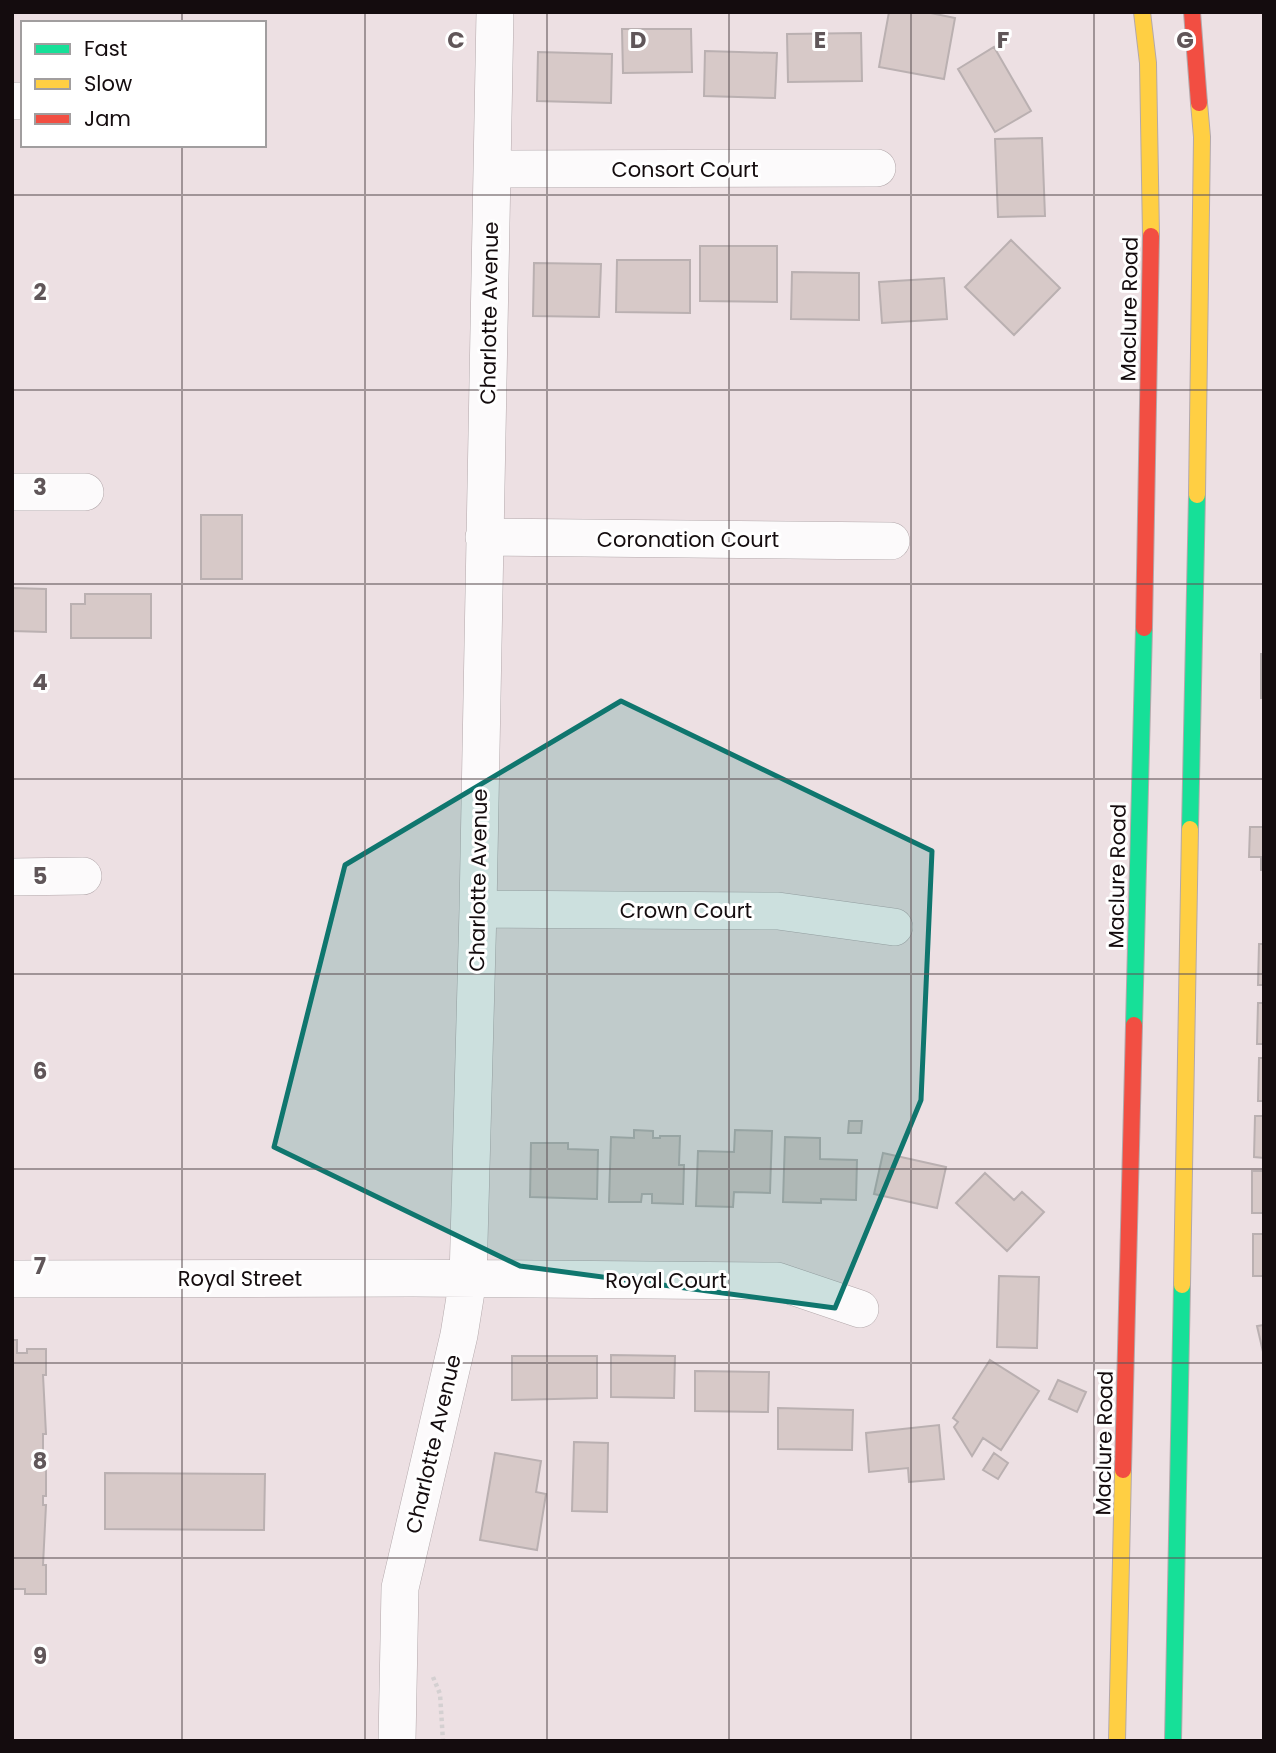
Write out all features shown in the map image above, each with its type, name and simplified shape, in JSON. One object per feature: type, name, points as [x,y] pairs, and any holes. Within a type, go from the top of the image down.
[{"type":"main road","name":"Maclure Road","points":[[1117,1741],[1152,289],[1148,63],[1142,12]]},
{"type":"main road","points":[[1173,1741],[1201,273],[1202,137],[1192,12]]},
{"type":"street","name":"Charlotte Avenue","points":[[397,1741],[400,1588],[459,1335],[468,1279],[478,909],[495,12]]},
{"type":"street","name":"Consort Court","points":[[492,169],[877,168]]},
{"type":"street","points":[[12,492],[85,492]]},
{"type":"street","name":"Coronation Court","points":[[484,537],[891,541]]},
{"type":"street","points":[[12,877],[83,876]]},
{"type":"street","name":"Crown Court","points":[[478,909],[778,911],[894,927]]},
{"type":"street","name":"Royal Street","points":[[12,1279],[468,1279]]},
{"type":"street","name":"Royal Court","points":[[468,1279],[777,1280],[860,1309]]},
{"type":"path","points":[[440,1694],[443,1741]]},
{"type":"highlighted area","points":[[621,701],[932,851],[921,1100],[835,1308],[520,1266],[274,1147],[345,865]]},
{"type":"building","points":[[889,12],[926,12],[955,18],[944,79],[879,67]]},
{"type":"building","points":[[622,29],[691,29],[692,72],[623,73]]},
{"type":"building","points":[[861,33],[862,81],[788,82],[787,34]]},
{"type":"building","points":[[994,47],[1031,111],[995,132],[958,69]]},
{"type":"building","points":[[705,51],[777,53],[775,98],[704,96]]},
{"type":"building","points":[[538,52],[612,54],[611,103],[537,101]]},
{"type":"building","points":[[1042,138],[1045,216],[998,217],[995,139]]},
{"type":"building","points":[[1011,240],[1060,288],[1014,335],[965,287]]},
{"type":"building","points":[[700,246],[777,246],[777,302],[700,301]]},
{"type":"building","points":[[617,260],[690,260],[690,313],[616,312]]},
{"type":"building","points":[[534,263],[601,264],[599,317],[533,316]]},
{"type":"building","points":[[792,272],[859,273],[859,320],[791,319]]},
{"type":"building","points":[[944,278],[947,319],[882,323],[879,282]]},
{"type":"building","points":[[201,515],[242,515],[242,579],[201,579]]},
{"type":"building","points":[[12,588],[46,589],[46,632],[12,631]]},
{"type":"building","points":[[85,594],[151,594],[151,638],[71,638],[71,604],[85,604]]},
{"type":"building","points":[[1261,654],[1264,654],[1264,698],[1261,698]]},
{"type":"building","points":[[1250,827],[1264,827],[1264,870],[1261,870],[1261,857],[1249,857]]},
{"type":"building","points":[[1259,944],[1264,944],[1264,985],[1258,985]]},
{"type":"building","points":[[1258,1003],[1264,1003],[1264,1044],[1257,1044]]},
{"type":"building","points":[[1259,1058],[1264,1058],[1264,1101],[1258,1101]]},
{"type":"building","points":[[1255,1116],[1264,1116],[1264,1158],[1254,1157]]},
{"type":"building","points":[[849,1121],[862,1121],[861,1133],[848,1133]]},
{"type":"building","points":[[634,1130],[653,1131],[653,1138],[680,1136],[679,1165],[684,1165],[683,1204],[652,1203],[652,1194],[642,1194],[641,1202],[609,1202],[611,1137],[634,1138]]},
{"type":"building","points":[[735,1130],[772,1131],[770,1193],[734,1192],[733,1207],[696,1206],[698,1151],[734,1152]]},
{"type":"building","points":[[785,1137],[820,1138],[820,1159],[857,1160],[856,1200],[783,1202]]},
{"type":"building","points":[[531,1143],[568,1143],[568,1149],[598,1150],[597,1199],[530,1197]]},
{"type":"building","points":[[883,1153],[946,1167],[937,1208],[874,1194]]},
{"type":"building","points":[[1252,1171],[1264,1171],[1264,1213],[1252,1213]]},
{"type":"building","points":[[985,1173],[1014,1200],[1022,1192],[1044,1212],[1007,1251],[956,1203]]},
{"type":"building","points":[[1253,1234],[1264,1234],[1264,1276],[1253,1276]]},
{"type":"building","points":[[999,1276],[1039,1277],[1037,1348],[997,1347]]},
{"type":"building","points":[[1264,1325],[1264,1356],[1257,1326]]},
{"type":"building","points":[[12,1340],[17,1340],[17,1353],[27,1353],[27,1349],[46,1349],[46,1375],[43,1375],[46,1434],[43,1434],[43,1464],[46,1464],[46,1496],[43,1496],[43,1505],[46,1505],[43,1565],[46,1565],[46,1594],[25,1594],[25,1589],[12,1589]]},
{"type":"building","points":[[611,1355],[675,1356],[674,1398],[611,1397]]},
{"type":"building","points":[[512,1356],[597,1356],[597,1398],[512,1400]]},
{"type":"building","points":[[990,1360],[1039,1391],[1001,1450],[983,1438],[972,1456],[954,1427],[958,1422],[953,1418]]},
{"type":"building","points":[[695,1371],[769,1372],[768,1412],[695,1411]]},
{"type":"building","points":[[1058,1380],[1086,1392],[1077,1412],[1049,1399]]},
{"type":"building","points":[[778,1408],[853,1410],[852,1450],[778,1449]]},
{"type":"building","points":[[939,1425],[944,1479],[909,1482],[908,1468],[869,1472],[866,1433]]},
{"type":"building","points":[[574,1442],[608,1443],[607,1512],[572,1511]]},
{"type":"building","points":[[495,1453],[541,1461],[536,1492],[546,1494],[537,1550],[480,1540]]},
{"type":"building","points":[[994,1453],[1008,1463],[998,1479],[983,1470]]},
{"type":"building","points":[[105,1473],[265,1474],[264,1530],[105,1529]]},
{"type":"traffic: fast","points":[[1190,829],[1197,495]]},
{"type":"traffic: fast","points":[[1134,1025],[1144,628]]},
{"type":"traffic: fast","points":[[1173,1741],[1182,1285]]},
{"type":"traffic: slow","points":[[1142,12],[1148,63],[1151,236]]},
{"type":"traffic: slow","points":[[1197,495],[1202,137],[1199,103]]},
{"type":"traffic: slow","points":[[1182,1285],[1190,829]]},
{"type":"traffic: slow","points":[[1117,1741],[1123,1470]]},
{"type":"traffic: jam","points":[[1192,12],[1199,103]]},
{"type":"traffic: jam","points":[[1144,628],[1151,236]]},
{"type":"traffic: jam","points":[[1123,1470],[1134,1025]]}]
